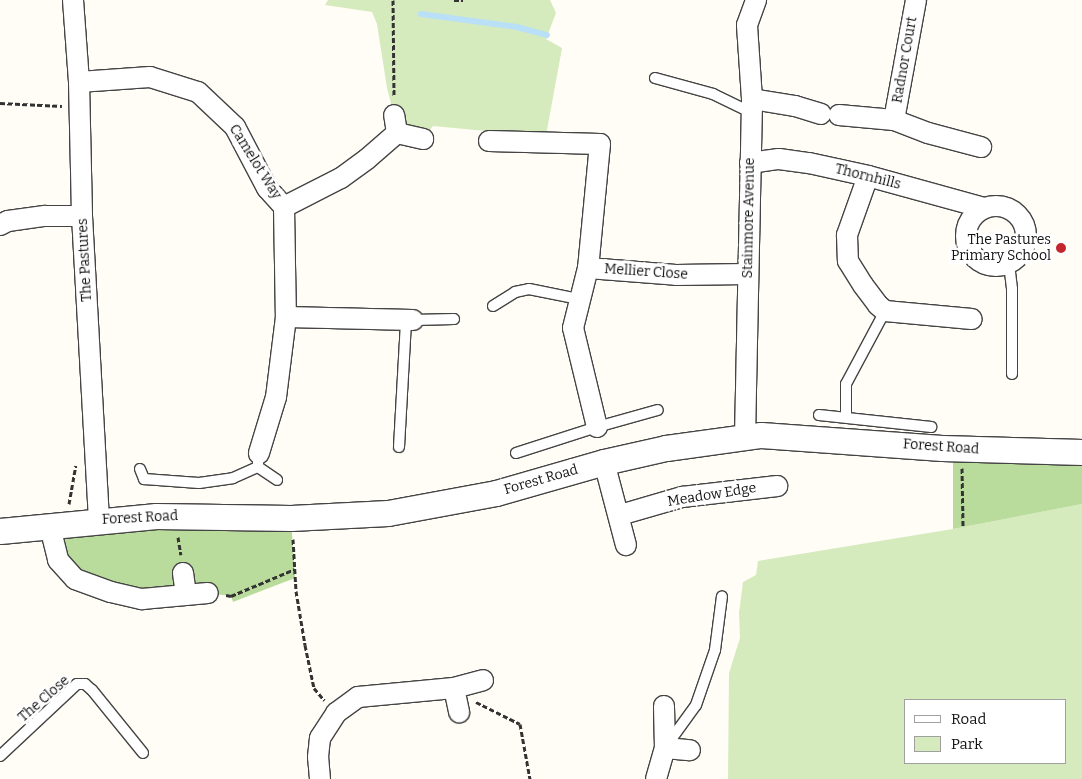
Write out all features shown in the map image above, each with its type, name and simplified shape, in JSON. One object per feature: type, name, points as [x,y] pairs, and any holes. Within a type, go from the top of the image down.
[{"type":"street","name":"The Pastures","points":[[73,0],[79,82],[82,216],[99,520]]},
{"type":"street","name":"Stainmore Avenue","points":[[745,437],[752,106],[747,24],[756,0]]},
{"type":"street","name":"Radnor Court","points":[[894,120],[916,0]]},
{"type":"street","name":"Camelot Way","points":[[79,82],[150,77],[198,92],[235,126],[267,188],[284,207],[286,317],[276,397],[258,460]]},
{"type":"street","points":[[752,106],[795,106],[830,114],[894,120],[928,133],[981,148]]},
{"type":"street","points":[[284,207],[341,178],[395,124],[423,139]]},
{"type":"street","points":[[489,141],[600,144],[588,268]]},
{"type":"street","name":"Thornhills","points":[[750,163],[778,159],[809,163],[868,176],[984,208],[995,205],[1007,207],[1018,213],[1025,223],[1027,234],[1025,246],[1019,256],[1009,264]]},
{"type":"street","points":[[868,176],[847,235],[848,261],[878,305],[885,311],[972,319]]},
{"type":"street","points":[[984,208],[974,215],[968,225],[966,237],[968,248],[976,258],[986,264],[998,266],[1009,264]]},
{"type":"street","points":[[0,225],[8,221],[45,216],[82,216]]},
{"type":"street","name":"Mellier Close","points":[[597,427],[573,328],[578,299],[588,268],[676,275],[748,274]]},
{"type":"street","points":[[286,317],[409,320]]},
{"type":"street","name":"Forest Road","points":[[0,531],[50,527],[99,520],[176,516],[291,518],[388,513],[496,493],[604,462],[666,448],[760,435],[962,449],[1082,452]]},
{"type":"street","points":[[604,462],[620,515],[626,545]]},
{"type":"street","name":"Meadow Edge","points":[[620,515],[682,497],[776,486]]},
{"type":"street","points":[[50,527],[58,560],[76,579],[112,592],[142,599],[208,593]]},
{"type":"street","points":[[183,573],[186,595]]},
{"type":"street","points":[[320,779],[318,758],[320,738],[336,713],[358,697],[454,688],[483,680]]},
{"type":"street","points":[[454,688],[460,712]]},
{"type":"street","points":[[656,779],[665,748],[664,706]]},
{"type":"street","points":[[665,748],[690,750]]},
{"type":"lane","points":[[655,78],[752,106]]},
{"type":"lane","points":[[1009,264],[1012,289],[1012,374]]},
{"type":"lane","points":[[493,306],[515,292],[529,289],[578,299]]},
{"type":"lane","points":[[846,417],[846,384],[885,311]]},
{"type":"lane","points":[[400,447],[409,320],[454,319]]},
{"type":"lane","points":[[516,453],[658,410]]},
{"type":"lane","points":[[819,416],[846,417],[868,422],[931,427]]},
{"type":"lane","points":[[140,469],[144,479],[199,483],[233,478],[258,460],[276,480]]},
{"type":"lane","points":[[665,748],[696,705],[715,650],[722,596]]},
{"type":"lane","name":"The Close","points":[[0,756],[77,684],[85,684],[92,690],[143,753]]},
{"type":"path","points":[[393,0],[395,124]]},
{"type":"path","points":[[454,0],[462,0]]},
{"type":"path","points":[[0,103],[80,105]]},
{"type":"path","points":[[962,449],[963,527]]},
{"type":"path","points":[[176,516],[183,573]]},
{"type":"path","points":[[291,518],[296,591],[314,688],[336,713]]},
{"type":"path","points":[[208,593],[231,596],[295,570]]},
{"type":"path","points":[[454,688],[482,706],[520,724],[530,779]]},
{"type":"green space","points":[[328,0],[550,0],[556,13],[546,39],[562,48],[545,141],[489,141],[486,131],[433,126],[423,139],[394,115],[387,88],[377,24],[372,12],[325,5]]},
{"type":"green space","points":[[953,448],[1082,452],[1082,504],[953,529]]},
{"type":"green space","points":[[1082,504],[1082,779],[728,779],[729,673],[740,638],[739,613],[743,582],[756,575],[758,561],[953,529]]},
{"type":"green space","points":[[291,518],[295,578],[233,602],[231,596],[206,593],[142,599],[57,561],[61,526]]},
{"type":"waterway","points":[[421,14],[517,27],[547,35]]},
{"type":"place","name":"The Pastures Primary School","points":[[1061,248]]}]
